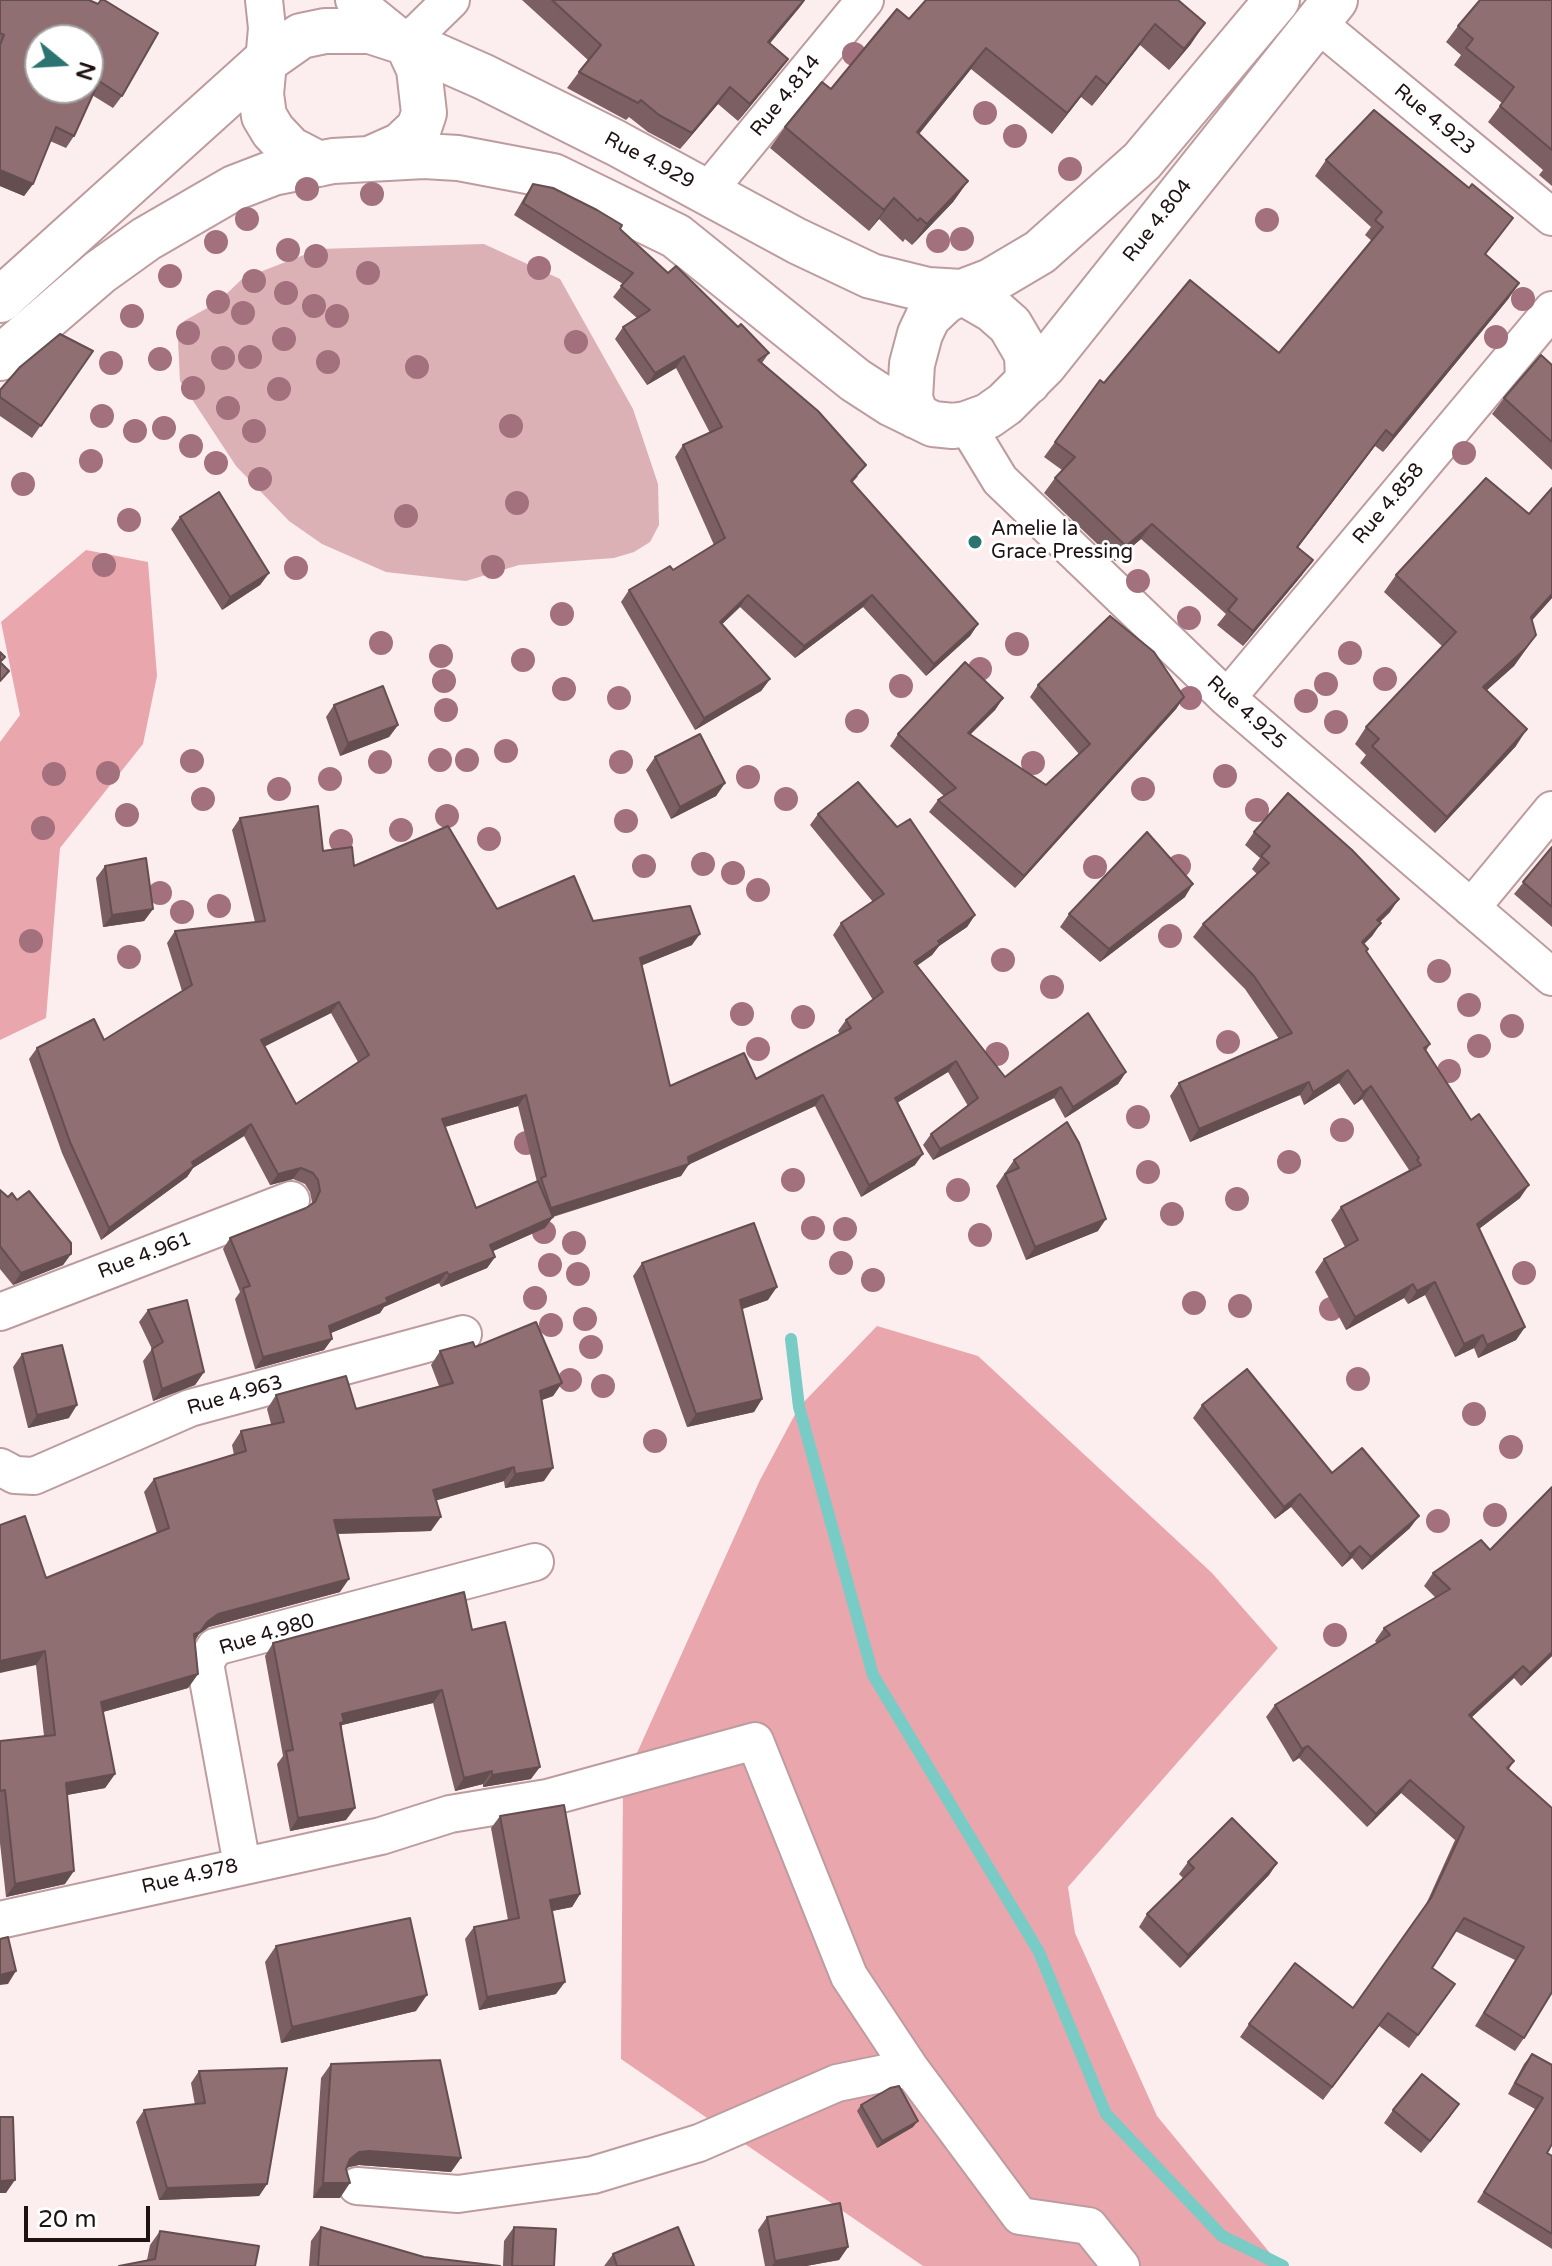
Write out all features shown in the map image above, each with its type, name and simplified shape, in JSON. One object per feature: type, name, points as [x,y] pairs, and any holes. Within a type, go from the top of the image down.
[{"type":"main road","name":"Rue 4.929","points":[[0,300],[264,62],[301,36],[325,31],[370,31],[407,43],[484,77],[797,241],[871,276],[928,290],[962,292],[991,281],[1040,252],[1142,161],[1277,0]]},
{"type":"main road","name":"Rue 4.804","points":[[966,424],[988,416],[1005,404],[1044,365],[1326,11]]},
{"type":"main road","points":[[374,157],[401,145],[419,128],[424,113],[419,69],[407,43]]},
{"type":"main road","points":[[264,62],[261,94],[264,116],[290,149],[319,164]]},
{"type":"main road","points":[[0,358],[100,272],[146,239],[234,188],[273,173],[319,164],[374,157],[458,158],[553,176],[676,236],[855,380],[933,424],[966,424]]},
{"type":"main road","points":[[916,416],[910,398],[920,334],[928,317],[962,292],[993,310],[1010,325],[1027,354],[1028,382]]},
{"type":"street","points":[[264,0],[267,28],[264,62]]},
{"type":"street","points":[[354,0],[407,43],[451,0]]},
{"type":"street","name":"Rue 4.814","points":[[707,192],[865,0]]},
{"type":"street","name":"Rue 4.923","points":[[1326,11],[1552,217]]},
{"type":"street","name":"Rue 4.858","points":[[1227,698],[1552,310]]},
{"type":"street","name":"Rue 4.925","points":[[966,424],[1000,480],[1227,698],[1552,977]]},
{"type":"street","points":[[1471,908],[1552,810]]},
{"type":"street","name":"Rue 4.961","points":[[0,1312],[291,1200]]},
{"type":"street","name":"Rue 4.963","points":[[7,1471],[34,1476],[190,1408],[463,1334]]},
{"type":"street","name":"Rue 4.980","points":[[242,1865],[205,1663],[215,1647],[535,1562]]},
{"type":"street","name":"Rue 4.978","points":[[0,1920],[381,1836],[450,1814],[547,1798],[755,1741],[849,1976],[910,2068]]},
{"type":"street","points":[[357,2186],[458,2194],[593,2175],[699,2143],[837,2083],[910,2068],[1020,2216],[1089,2226],[1121,2266]]},
{"type":"shaded area","points":[[484,244],[560,279],[633,409],[658,484],[659,525],[650,542],[634,552],[614,558],[519,565],[466,581],[386,572],[322,544],[289,521],[236,466],[180,381],[178,340],[184,321],[218,302],[242,279],[319,249]]},
{"type":"shaded area","points":[[86,550],[148,562],[157,676],[143,744],[60,848],[46,1018],[0,1040],[0,742],[20,715],[1,622]]},
{"type":"shaded area","points":[[877,1326],[978,1356],[1212,1573],[1278,1648],[1068,1887],[1075,1933],[1157,2116],[1278,2266],[923,2266],[621,2059],[623,1784],[760,1480],[799,1407]]},
{"type":"building","points":[[0,0],[89,0],[98,4],[104,0],[158,33],[122,96],[104,84],[104,24],[24,24],[24,104],[89,104],[74,136],[56,127],[33,184],[0,170],[0,45],[4,35],[0,33]]},
{"type":"building","points":[[552,0],[804,0],[768,42],[788,59],[750,104],[730,87],[692,133],[659,115],[641,100],[638,103],[579,72],[601,45]]},
{"type":"building","points":[[926,0],[1178,0],[1205,23],[1184,49],[1155,24],[1107,85],[1096,76],[1067,113],[986,48],[917,132],[968,181],[927,224],[920,218],[918,221],[894,198],[884,210],[785,127],[822,82],[831,89],[897,9],[909,19]]},
{"type":"building","points":[[1480,0],[1552,0],[1552,150],[1500,106],[1514,87],[1466,48],[1473,39],[1458,26]]},
{"type":"building","points":[[1374,110],[1469,188],[1472,184],[1513,218],[1485,254],[1519,283],[1393,436],[1386,430],[1297,547],[1313,560],[1253,631],[1228,610],[1237,599],[1152,524],[1126,546],[1055,478],[1075,457],[1055,442],[1100,380],[1104,383],[1190,280],[1279,353],[1383,227],[1375,220],[1382,212],[1326,160]]},
{"type":"building","points":[[533,184],[553,188],[622,225],[620,229],[668,273],[676,266],[738,327],[741,324],[769,353],[758,360],[818,411],[866,465],[851,481],[978,624],[934,664],[872,595],[804,646],[748,595],[720,622],[770,679],[704,718],[629,590],[670,566],[673,570],[725,538],[683,445],[722,427],[684,356],[655,373],[623,327],[650,310],[621,286],[633,273],[523,203]]},
{"type":"building","points":[[60,334],[93,351],[41,426],[0,397],[0,390],[20,367]]},
{"type":"building","points":[[1541,355],[1552,365],[1552,442],[1504,398]]},
{"type":"building","points":[[1486,478],[1529,514],[1552,488],[1552,594],[1531,617],[1536,635],[1483,687],[1527,729],[1447,817],[1372,746],[1379,739],[1366,727],[1456,632],[1396,575]]},
{"type":"building","points":[[219,492],[269,573],[230,597],[180,517]]},
{"type":"building","points":[[1110,616],[1154,652],[1184,697],[1024,876],[938,800],[956,788],[898,734],[965,662],[1003,698],[968,733],[1046,785],[1090,744],[1038,685]]},
{"type":"building","points":[[0,662],[9,671],[0,681]]},
{"type":"building","points":[[383,686],[398,725],[348,743],[334,705]]},
{"type":"building","points":[[700,734],[725,783],[680,807],[655,757]]},
{"type":"building","points":[[858,782],[897,827],[910,819],[975,915],[914,962],[1005,1077],[1088,1013],[1126,1072],[1073,1107],[1061,1087],[940,1149],[931,1134],[978,1098],[956,1061],[895,1098],[923,1154],[869,1185],[823,1095],[688,1157],[689,1164],[551,1208],[541,1178],[546,1176],[526,1095],[442,1119],[476,1208],[538,1181],[553,1217],[490,1245],[495,1257],[449,1275],[447,1272],[386,1298],[388,1302],[329,1326],[332,1339],[263,1357],[243,1288],[250,1286],[230,1238],[315,1202],[320,1191],[313,1173],[301,1168],[278,1174],[251,1124],[192,1162],[194,1166],[109,1228],[70,1142],[37,1048],[94,1019],[104,1040],[192,985],[175,931],[265,921],[240,818],[318,806],[323,851],[352,847],[354,866],[448,826],[497,909],[574,876],[593,921],[690,906],[700,934],[640,958],[670,1086],[744,1053],[756,1079],[851,1028],[846,1020],[883,992],[841,923],[884,894],[818,814]],"holes":[[[339,1002],[369,1055],[296,1104],[261,1040]]]},
{"type":"building","points":[[1288,793],[1352,850],[1399,899],[1377,920],[1381,923],[1362,942],[1368,949],[1366,951],[1430,1044],[1424,1048],[1471,1120],[1479,1114],[1529,1185],[1477,1224],[1525,1327],[1487,1345],[1483,1335],[1464,1344],[1435,1282],[1417,1291],[1413,1284],[1355,1317],[1324,1259],[1358,1240],[1341,1207],[1421,1165],[1371,1086],[1363,1092],[1348,1070],[1313,1092],[1309,1082],[1199,1129],[1179,1083],[1292,1033],[1254,976],[1203,924],[1269,863],[1261,856],[1270,846],[1254,832]]},
{"type":"building","points":[[1147,832],[1193,884],[1109,949],[1069,914]]},
{"type":"building","points":[[1552,847],[1552,907],[1523,882]]},
{"type":"building","points":[[146,858],[153,909],[112,915],[105,866]]},
{"type":"building","points":[[1067,1122],[1079,1143],[1106,1219],[1035,1247],[1005,1174],[1019,1168],[1014,1160]]},
{"type":"building","points":[[0,1190],[8,1197],[12,1193],[17,1200],[29,1191],[71,1243],[71,1254],[21,1273],[0,1246]]},
{"type":"building","points":[[754,1223],[777,1287],[740,1300],[762,1399],[696,1414],[642,1263]]},
{"type":"building","points":[[187,1300],[204,1372],[162,1389],[152,1349],[163,1342],[148,1310]]},
{"type":"building","points":[[536,1322],[562,1383],[540,1391],[553,1468],[515,1474],[514,1467],[433,1490],[441,1517],[334,1520],[349,1579],[218,1614],[194,1634],[198,1674],[101,1702],[115,1774],[66,1783],[74,1871],[15,1884],[5,1790],[0,1791],[0,1741],[55,1735],[45,1651],[0,1661],[0,1525],[25,1516],[46,1578],[169,1528],[154,1479],[246,1451],[241,1431],[284,1422],[276,1395],[346,1376],[356,1409],[453,1383],[440,1351],[473,1342],[475,1347]]},
{"type":"building","points":[[62,1345],[77,1405],[37,1415],[22,1354]]},
{"type":"building","points":[[1247,1369],[1332,1473],[1362,1448],[1419,1516],[1371,1557],[1360,1546],[1350,1554],[1300,1494],[1284,1507],[1202,1405]]},
{"type":"building","points":[[1552,1487],[1552,1652],[1530,1673],[1523,1666],[1469,1715],[1514,1761],[1507,1768],[1552,1808],[1552,1992],[1524,2038],[1484,2013],[1524,1947],[1464,1918],[1432,1968],[1455,1984],[1418,2035],[1388,2013],[1332,2087],[1249,2024],[1295,1963],[1353,2008],[1431,1898],[1464,1827],[1410,1780],[1376,1814],[1308,1746],[1302,1749],[1275,1705],[1390,1635],[1384,1628],[1450,1589],[1433,1573],[1481,1540],[1490,1550]]},
{"type":"building","points":[[464,1592],[472,1630],[505,1622],[540,1767],[492,1775],[492,1771],[464,1778],[442,1690],[342,1714],[344,1722],[340,1723],[355,1808],[298,1818],[286,1751],[293,1750],[273,1643]]},
{"type":"building","points":[[564,1805],[580,1894],[550,1900],[565,1982],[487,1997],[474,1927],[519,1918],[500,1816]]},
{"type":"building","points":[[1232,1818],[1277,1863],[1188,1955],[1147,1914],[1194,1868],[1188,1862]]},
{"type":"building","points":[[410,1918],[427,1995],[292,2027],[276,1946]]},
{"type":"building","points":[[8,1937],[16,1971],[0,1975],[0,1939]]},
{"type":"building","points":[[1532,2054],[1552,2065],[1552,2144],[1547,2153],[1552,2156],[1552,2234],[1484,2192],[1543,2098],[1515,2083]]},
{"type":"building","points":[[440,2060],[461,2158],[359,2152],[350,2159],[346,2169],[350,2183],[323,2183],[331,2064]]},
{"type":"building","points":[[287,2068],[267,2184],[167,2188],[144,2110],[205,2103],[199,2071]]},
{"type":"building","points":[[1422,2074],[1459,2104],[1430,2141],[1393,2110]]},
{"type":"building","points":[[899,2086],[918,2121],[882,2141],[861,2105]]},
{"type":"building","points":[[0,2117],[13,2117],[15,2180],[0,2181]]},
{"type":"building","points":[[840,2203],[848,2247],[775,2261],[767,2217]]},
{"type":"building","points":[[321,2227],[424,2257],[500,2266],[318,2266]]},
{"type":"building","points":[[514,2227],[556,2229],[554,2266],[512,2266]]},
{"type":"building","points":[[678,2227],[694,2266],[617,2266],[613,2254]]},
{"type":"building","points":[[160,2231],[259,2246],[255,2266],[119,2266],[155,2259]]},
{"type":"waterway","points":[[791,1339],[799,1407],[873,1675],[1039,1952],[1106,2114],[1222,2236],[1283,2266]]},
{"type":"place","name":"Amelie la Grace Pressing","points":[[975,542]]}]
